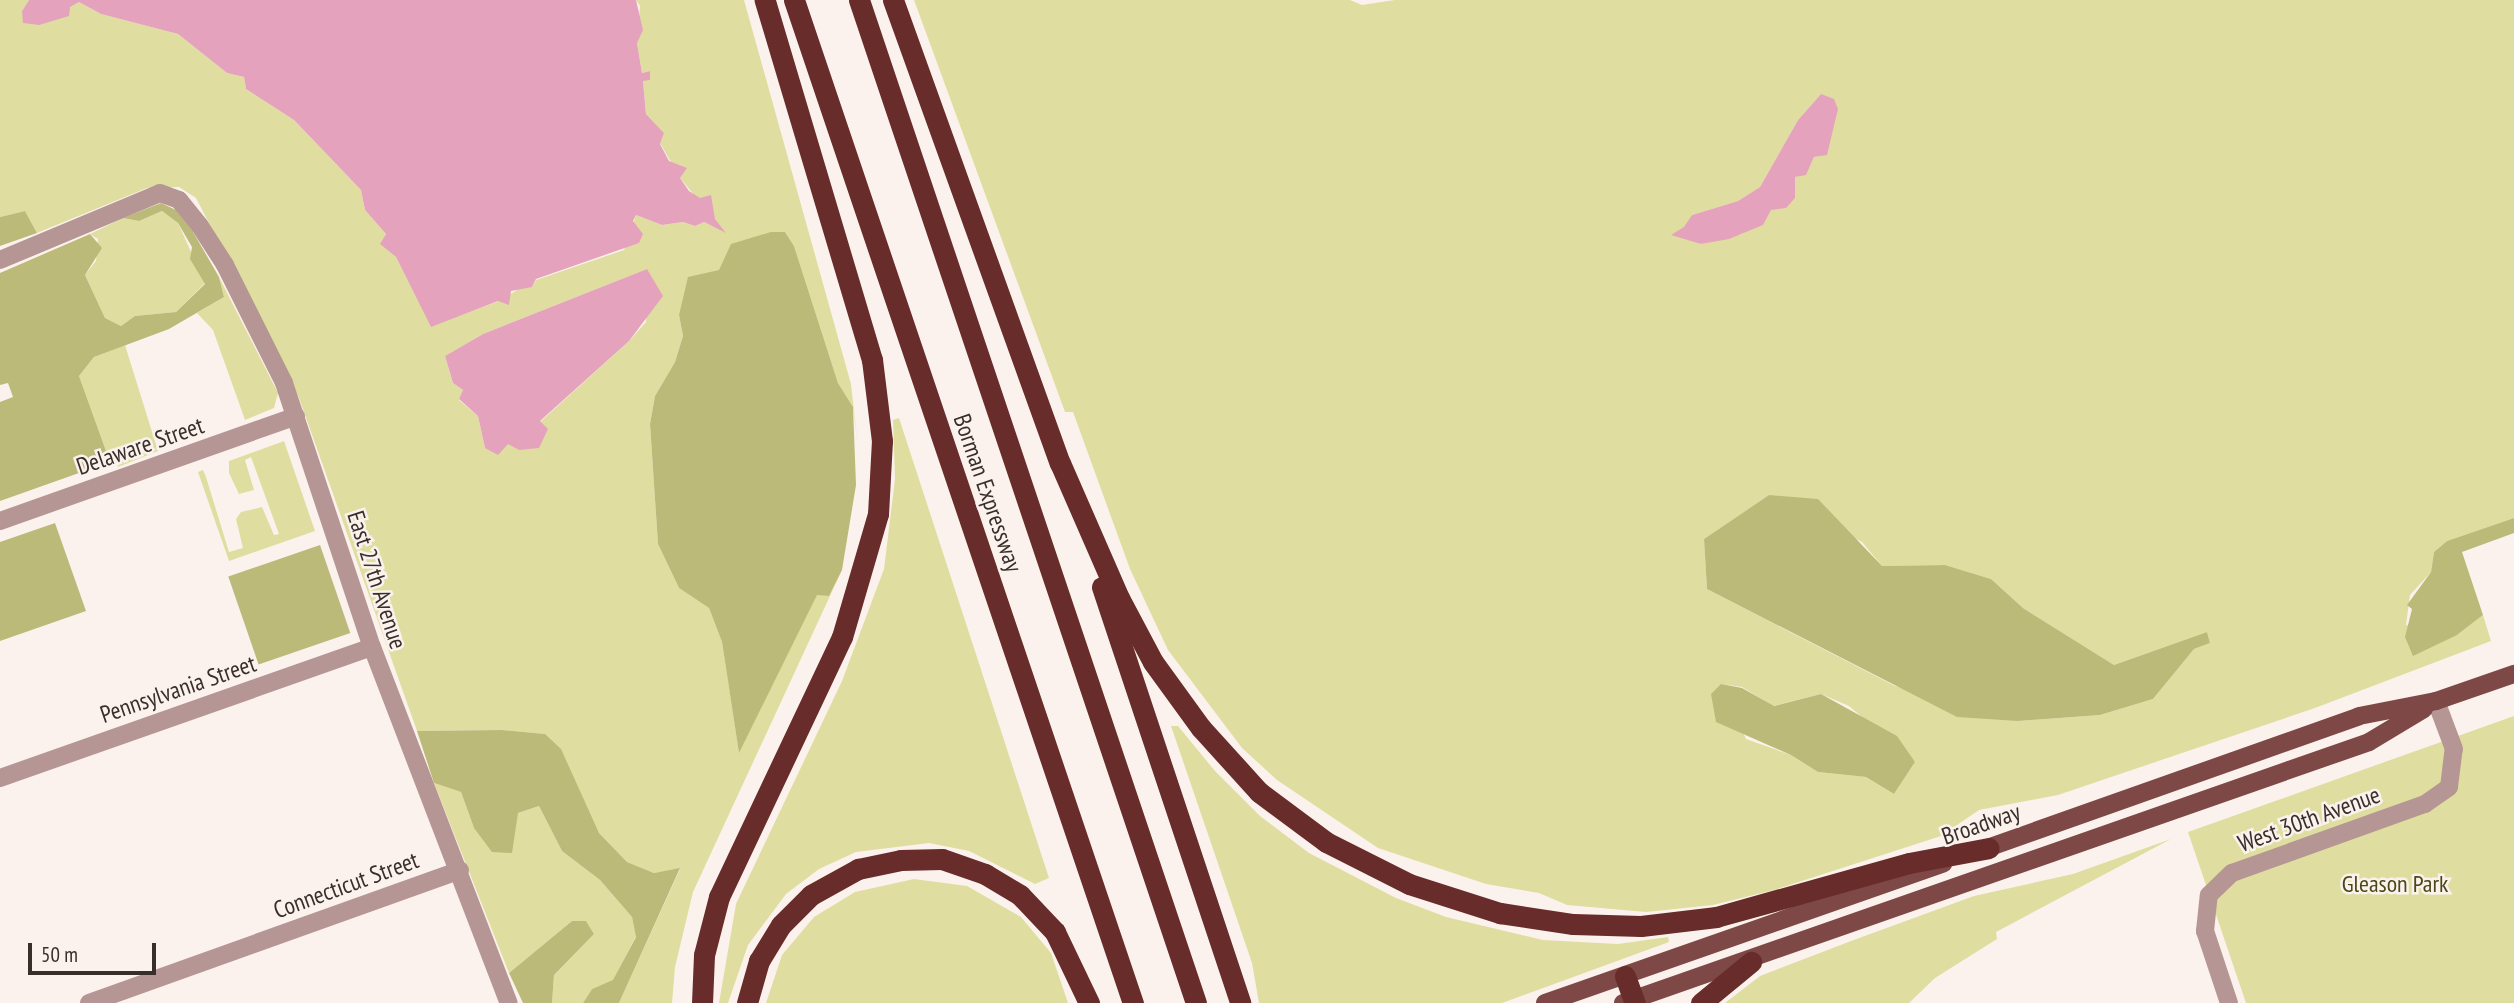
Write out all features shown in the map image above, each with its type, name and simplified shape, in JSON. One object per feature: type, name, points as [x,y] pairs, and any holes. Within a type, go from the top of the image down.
[{"type":"highway","points":[[702,1003],[704,954],[719,897],[842,636],[878,514],[882,441],[872,360],[765,0]]},
{"type":"highway","name":"Borman Expressway","points":[[794,0],[1133,1003]]},
{"type":"highway","name":"Borman Expressway","points":[[859,0],[1196,1003]]},
{"type":"highway","points":[[893,0],[1060,463],[1240,1003]]},
{"type":"highway","points":[[1060,463],[1119,598],[1153,662],[1201,729],[1270,801],[1326,842],[1409,884],[1500,913],[1573,924],[1641,926],[1716,917],[1909,863],[1989,848]]},
{"type":"highway","points":[[747,1003],[759,961],[781,925],[811,895],[858,869],[901,860],[928,859],[985,874],[1020,895],[1055,932],[1089,1003]]},
{"type":"highway","points":[[1702,1003],[1751,962]]},
{"type":"highway","points":[[1625,976],[1631,1002]]},
{"type":"main road","name":"Broadway","points":[[1545,1003],[2360,716],[2435,701],[2514,674]]},
{"type":"main road","name":"Broadway","points":[[1631,1002],[1751,962],[2369,741],[2435,701]]},
{"type":"street","name":"East 27th Avenue","points":[[0,260],[166,192],[187,208],[225,265],[296,416],[372,647],[509,1003]]},
{"type":"street","name":"Delaware Street","points":[[0,521],[296,416]]},
{"type":"street","name":"Pennsylvania Street","points":[[0,778],[372,647]]},
{"type":"street","name":"West 30th Avenue","points":[[2230,1003],[2205,931],[2209,895],[2232,873],[2425,804],[2449,787],[2454,749],[2435,701]]},
{"type":"street","name":"Connecticut Street","points":[[89,1003],[460,870]]},
{"type":"green space","points":[[0,0],[29,0],[22,11],[79,2],[101,14],[178,34],[227,73],[244,77],[246,89],[294,120],[361,190],[365,210],[386,234],[381,244],[396,257],[431,326],[499,301],[522,287],[532,287],[536,280],[624,250],[636,215],[662,225],[683,222],[695,226],[704,222],[725,232],[680,178],[660,143],[664,133],[646,114],[643,81],[650,71],[642,73],[637,43],[640,6],[636,0],[744,0],[851,384],[858,447],[853,407],[838,383],[794,246],[785,232],[720,270],[679,315],[683,336],[675,362],[655,396],[650,424],[658,544],[679,588],[709,608],[722,642],[739,752],[817,594],[829,596],[842,570],[693,892],[675,967],[672,1003],[619,1003],[680,869],[654,873],[627,862],[599,833],[545,734],[502,730],[417,731],[299,398],[196,198],[179,187],[147,188],[37,233],[25,211],[0,217]],"holes":[[[647,269],[646,322],[629,341],[540,422],[508,444],[485,448],[478,416],[459,400],[463,390],[453,383],[445,356],[483,334]]]},
{"type":"green space","points":[[914,0],[1350,0],[1362,5],[1395,0],[2514,0],[2514,518],[2447,541],[2434,552],[2431,572],[2410,595],[2406,625],[2457,635],[2483,615],[2491,641],[2315,708],[2058,795],[1979,810],[1941,836],[1774,890],[1713,905],[1646,912],[1567,905],[1539,893],[1486,884],[1378,848],[1277,780],[1242,748],[1168,650],[1130,569],[1073,412],[1065,412]],"holes":[[[1821,94],[1830,134],[1827,154],[1814,157],[1806,174],[1795,177],[1795,198],[1771,210],[1742,234],[1701,244],[1683,236],[1692,215],[1738,201],[1760,187],[1798,120]],[[1769,495],[1862,542],[1882,566],[1945,565],[1991,579],[2023,608],[2114,665],[2207,632],[2210,643],[2194,649],[2153,699],[2100,715],[2018,721],[1895,686],[1707,589],[1704,539]],[[1721,684],[1742,687],[1773,706],[1821,694],[1849,706],[1915,762],[1894,794],[1866,777],[1818,772],[1791,755],[1746,739]]]},
{"type":"green space","points":[[162,211],[178,223],[205,283],[176,312],[135,316],[121,326],[105,318],[85,275],[96,261],[98,239],[90,234],[123,218],[139,221]]},
{"type":"green space","points":[[219,277],[278,393],[274,408],[245,420],[213,330],[197,313],[224,297]]},
{"type":"green space","points":[[125,345],[158,451],[118,467],[115,460],[110,462],[79,376],[94,357]]},
{"type":"green space","points":[[899,418],[1049,878],[1035,884],[969,851],[929,843],[856,852],[819,869],[786,894],[748,945],[728,1003],[719,1003],[736,904],[842,681],[884,569],[895,479],[893,420]]},
{"type":"green space","points":[[284,441],[315,531],[229,561],[198,472],[203,470],[206,477],[229,552],[243,548],[236,519],[241,512],[262,507],[274,535],[279,534],[251,457],[245,460],[254,490],[239,494],[229,473],[229,461]]},
{"type":"green space","name":"Gleason Park","points":[[2514,716],[2514,1003],[2246,1003],[2188,832]]},
{"type":"green space","points":[[1171,726],[1178,726],[1215,771],[1260,816],[1309,853],[1396,898],[1446,917],[1543,940],[1618,944],[1668,937],[1669,942],[1502,1003],[1259,1003],[1252,963]]},
{"type":"green space","points":[[434,783],[461,792],[474,828],[539,806],[562,851],[600,880],[632,917],[636,936],[613,981],[592,989],[583,1003],[552,1003],[554,975],[594,934],[586,921],[572,921],[509,973]]},
{"type":"green space","points":[[2171,839],[1996,932],[1997,939],[1935,978],[1909,1003],[1725,1003],[1760,976],[1851,941],[1974,896],[2073,874]]},
{"type":"green space","points":[[914,879],[967,886],[1021,917],[1051,953],[1068,1003],[766,1003],[782,955],[814,917],[855,892]]},
{"type":"shaded area","points":[[29,0],[636,0],[643,30],[637,43],[642,73],[650,71],[650,80],[643,81],[646,114],[664,133],[660,144],[669,161],[687,168],[680,178],[689,191],[700,198],[711,195],[715,219],[726,233],[704,222],[695,226],[683,222],[662,225],[636,215],[633,221],[643,234],[639,243],[536,279],[532,287],[511,291],[509,305],[498,301],[431,327],[396,257],[380,244],[386,234],[365,210],[361,190],[294,120],[246,89],[244,77],[227,73],[178,34],[101,14],[79,2],[70,7],[69,16],[39,25],[23,23],[22,11]]},
{"type":"shaded area","points":[[1821,94],[1834,99],[1838,109],[1827,155],[1814,157],[1806,175],[1795,177],[1795,198],[1786,208],[1771,210],[1763,225],[1729,239],[1701,244],[1671,235],[1684,227],[1692,215],[1738,201],[1760,187],[1798,120]]},
{"type":"shaded area","points":[[161,203],[176,210],[192,230],[219,277],[224,297],[169,329],[94,357],[79,376],[110,462],[0,501],[0,402],[13,397],[8,383],[0,385],[0,273],[90,234],[102,248],[85,275],[105,318],[121,326],[135,316],[176,312],[205,284],[190,259],[192,247],[178,223],[162,211],[139,221],[123,218]]},
{"type":"shaded area","points":[[25,211],[37,233],[0,246],[0,217]]},
{"type":"shaded area","points":[[771,232],[785,232],[794,246],[838,383],[853,407],[856,485],[842,570],[829,596],[817,595],[739,753],[722,642],[709,608],[679,588],[658,544],[650,424],[655,396],[675,362],[683,336],[679,315],[688,277],[719,270],[731,244]]},
{"type":"shaded area","points":[[647,269],[663,296],[629,341],[540,421],[548,429],[539,448],[519,450],[508,444],[498,455],[485,448],[478,416],[459,399],[463,390],[453,383],[445,356],[483,334]]},
{"type":"shaded area","points":[[1769,495],[1818,499],[1882,566],[1945,565],[1991,579],[2023,608],[2114,665],[2207,632],[2210,643],[2194,649],[2153,699],[2100,715],[2018,721],[1957,717],[1707,589],[1704,539]]},
{"type":"shaded area","points":[[2514,518],[2514,533],[2462,552],[2483,615],[2457,635],[2413,656],[2405,637],[2412,609],[2407,605],[2431,572],[2434,552],[2447,541]]},
{"type":"shaded area","points":[[55,523],[86,611],[0,641],[0,542]]},
{"type":"shaded area","points":[[320,545],[350,633],[259,665],[228,577]]},
{"type":"shaded area","points":[[1721,684],[1742,688],[1774,706],[1821,694],[1897,736],[1915,762],[1894,794],[1866,777],[1818,772],[1791,755],[1716,722],[1711,694]]},
{"type":"shaded area","points":[[502,730],[545,734],[561,749],[599,833],[627,862],[654,873],[680,868],[619,1003],[583,1003],[592,989],[613,980],[636,937],[632,917],[600,880],[562,851],[539,806],[518,813],[512,853],[492,852],[474,828],[461,792],[434,783],[417,731]]},
{"type":"shaded area","points":[[572,921],[586,921],[594,934],[554,975],[552,1003],[523,1003],[509,973]]}]
